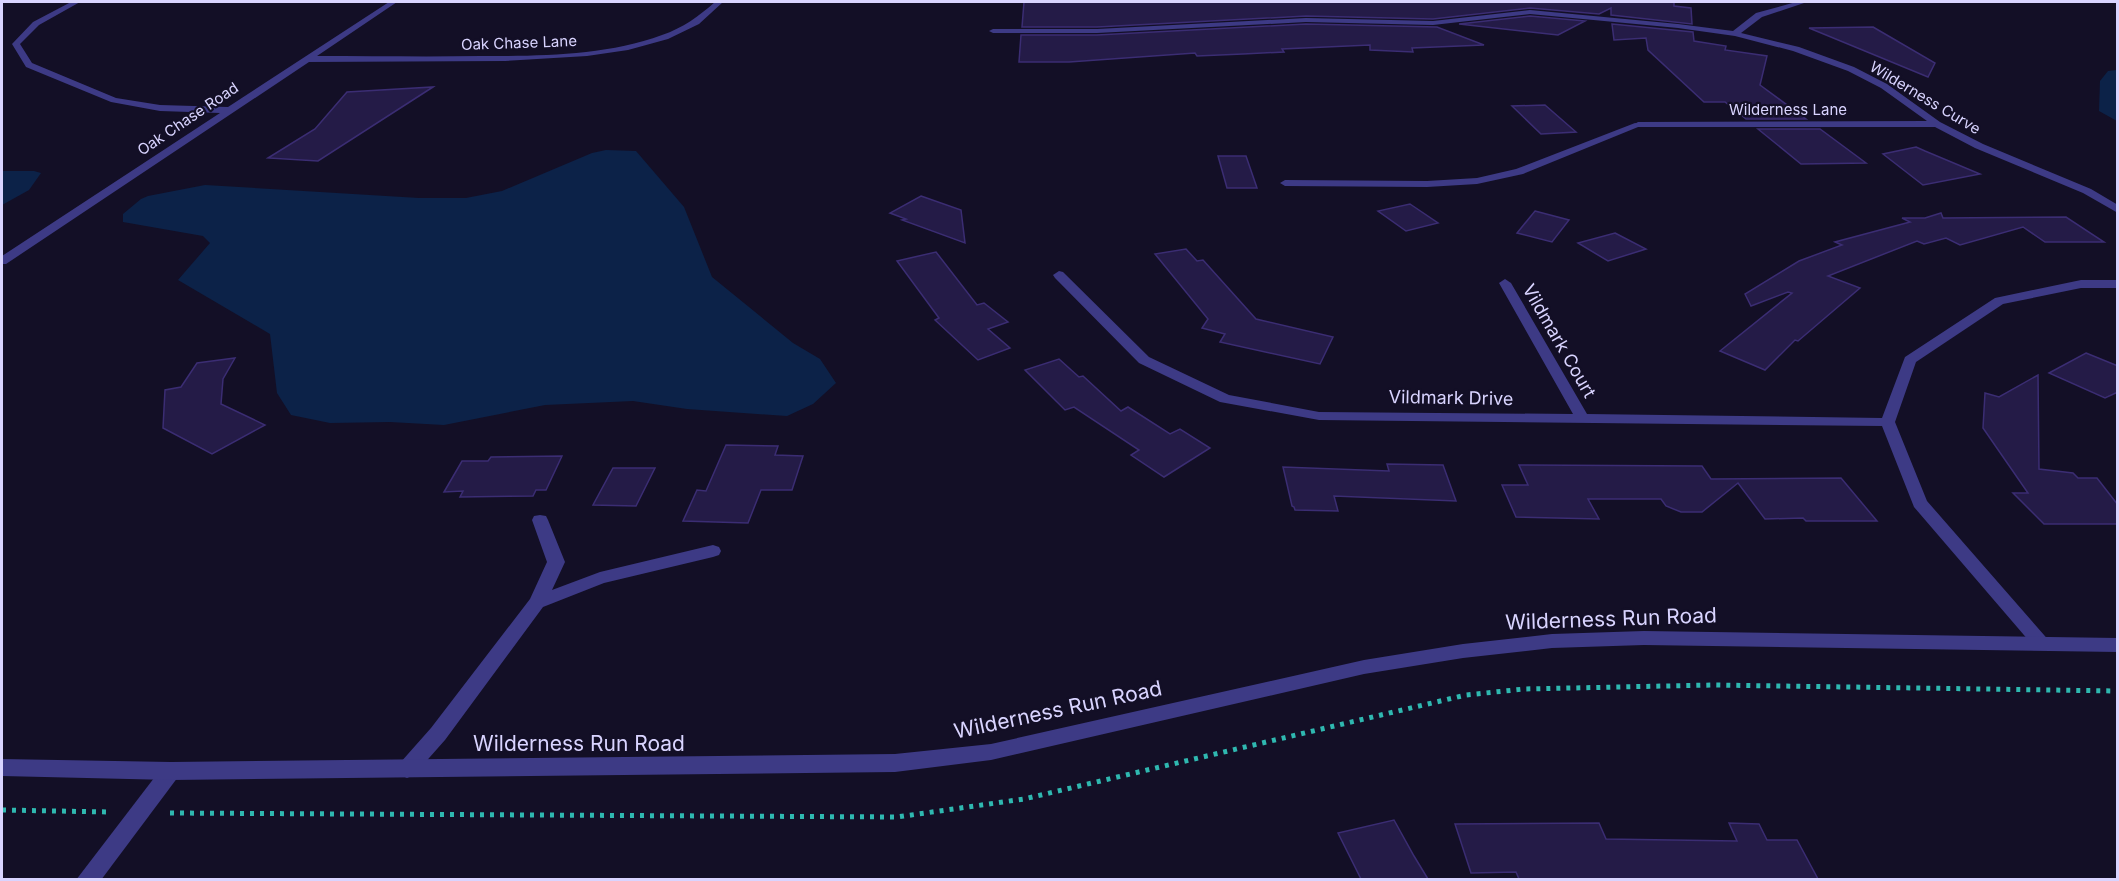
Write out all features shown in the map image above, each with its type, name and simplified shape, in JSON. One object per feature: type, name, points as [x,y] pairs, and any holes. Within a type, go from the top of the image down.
[{"type":"street","points":[[76,2],[50,13],[27,28],[16,44],[29,66],[114,100],[160,108],[228,110]]},
{"type":"street","name":"Oak Chase Road","points":[[2,261],[393,2]]},
{"type":"street","name":"Oak Chase Lane","points":[[305,59],[542,59],[605,51],[658,38],[688,27],[711,13],[719,2]]},
{"type":"street","points":[[1736,34],[1759,15],[1803,2]]},
{"type":"street","name":"Wilderness Curve","points":[[993,31],[1097,31],[1305,20],[1433,24],[1498,14],[1530,12],[1736,34],[1796,49],[1851,69],[1884,86],[1937,124],[1979,146],[2086,191],[2118,210]]},
{"type":"street","name":"Wilderness Lane","points":[[1285,183],[1427,184],[1477,181],[1519,172],[1638,125],[1937,124]]},
{"type":"street","name":"Vildmark Drive","points":[[1059,275],[1144,360],[1225,399],[1319,416],[1888,422]]},
{"type":"street","name":"Vildmark Court","points":[[1505,283],[1582,418]]},
{"type":"street","points":[[2042,643],[1920,503],[1888,422],[1910,360],[1999,301],[2081,284],[2118,284]]},
{"type":"street","points":[[407,769],[438,734],[537,602],[556,562],[540,520]]},
{"type":"street","points":[[537,602],[600,578],[713,551]]},
{"type":"street","name":"Wilderness Run Road","points":[[2,768],[171,771],[895,763],[991,752],[1364,667],[1463,651],[1552,641],[1644,638],[2118,645]]},
{"type":"street","points":[[87,879],[171,771]]},
{"type":"water","points":[[2118,70],[2117,121],[2099,111],[2100,81],[2108,71]]},
{"type":"water","points":[[606,150],[636,151],[684,207],[712,277],[793,343],[820,359],[836,383],[813,404],[787,416],[687,409],[633,401],[545,405],[444,425],[390,422],[330,423],[291,415],[277,393],[270,334],[178,280],[210,243],[203,236],[123,222],[123,214],[141,199],[205,185],[419,198],[466,198],[502,191],[592,153]]},
{"type":"water","points":[[2,171],[41,173],[29,190],[2,205]]},
{"type":"building","points":[[1024,2],[1674,2],[1674,6],[1691,8],[1692,24],[1611,15],[1611,8],[1599,14],[1530,8],[1433,19],[1306,16],[1097,27],[1022,27]]},
{"type":"building","points":[[1530,16],[1585,21],[1558,35],[1459,24]]},
{"type":"building","points":[[1306,24],[1437,27],[1484,45],[1412,48],[1413,52],[1370,50],[1370,45],[1282,49],[1284,52],[1243,54],[1197,56],[1195,53],[1069,62],[1019,62],[1021,35],[1097,35]]},
{"type":"building","points":[[1612,24],[1693,32],[1694,41],[1726,46],[1725,50],[1767,56],[1760,85],[1806,119],[1746,119],[1725,102],[1704,102],[1648,50],[1646,38],[1614,40]]},
{"type":"building","points":[[1873,27],[1935,63],[1928,77],[1809,28]]},
{"type":"building","points":[[433,87],[318,161],[268,158],[315,129],[347,92]]},
{"type":"building","points":[[1545,105],[1576,132],[1541,134],[1512,106]]},
{"type":"building","points":[[1758,129],[1820,129],[1866,163],[1801,164]]},
{"type":"building","points":[[1916,147],[1980,174],[1923,185],[1883,154]]},
{"type":"building","points":[[1218,156],[1246,156],[1257,188],[1227,188]]},
{"type":"building","points":[[921,196],[961,210],[965,243],[902,220],[906,219],[890,213]]},
{"type":"building","points":[[1410,204],[1438,223],[1406,231],[1378,211]]},
{"type":"building","points":[[1535,211],[1569,220],[1552,242],[1517,233]]},
{"type":"building","points":[[1941,213],[1943,218],[2066,217],[2104,242],[2045,242],[2023,227],[1960,245],[1946,238],[1924,244],[1917,241],[1828,276],[1860,288],[1798,341],[1795,340],[1765,370],[1720,351],[1792,293],[1788,292],[1751,306],[1745,294],[1799,261],[1842,245],[1835,242],[1910,222],[1902,218],[1925,218]]},
{"type":"building","points":[[1615,233],[1646,249],[1608,261],[1578,243]]},
{"type":"building","points":[[1186,249],[1197,261],[1203,260],[1256,319],[1333,337],[1320,364],[1220,342],[1225,334],[1202,328],[1208,319],[1155,254]]},
{"type":"building","points":[[936,252],[977,305],[984,303],[1008,322],[988,329],[1010,348],[978,360],[935,320],[939,318],[897,261]]},
{"type":"building","points":[[2086,353],[2118,366],[2118,392],[2105,398],[2049,373]]},
{"type":"building","points":[[235,358],[223,379],[221,404],[265,425],[212,454],[163,428],[165,390],[181,387],[197,363]]},
{"type":"building","points":[[1059,359],[1079,377],[1083,376],[1121,411],[1128,407],[1170,434],[1180,429],[1210,448],[1164,477],[1131,455],[1139,450],[1074,407],[1065,410],[1025,370]]},
{"type":"building","points":[[2038,375],[2039,469],[2073,473],[2078,478],[2097,478],[2118,505],[2118,524],[2044,524],[2013,493],[2028,493],[1983,428],[1985,393],[1999,397]]},
{"type":"building","points":[[726,445],[778,446],[775,455],[803,456],[792,490],[761,490],[748,523],[683,521],[697,490],[706,491]]},
{"type":"building","points":[[562,456],[546,490],[536,490],[533,496],[460,497],[463,491],[444,492],[462,461],[488,461],[491,457]]},
{"type":"building","points":[[1387,464],[1443,465],[1456,501],[1334,496],[1338,511],[1295,510],[1292,506],[1283,467],[1389,471]]},
{"type":"building","points":[[1519,465],[1702,466],[1711,479],[1841,478],[1877,521],[1765,519],[1738,483],[1702,512],[1681,512],[1666,506],[1661,499],[1588,499],[1599,519],[1516,517],[1502,485],[1528,485]]},
{"type":"building","points":[[613,468],[655,468],[636,506],[593,505]]},
{"type":"building","points":[[1394,820],[1428,879],[1361,879],[1338,833]]},
{"type":"building","points":[[1599,823],[1606,839],[1737,841],[1729,823],[1759,824],[1767,840],[1797,840],[1818,879],[1519,879],[1516,872],[1471,873],[1455,824]]}]
